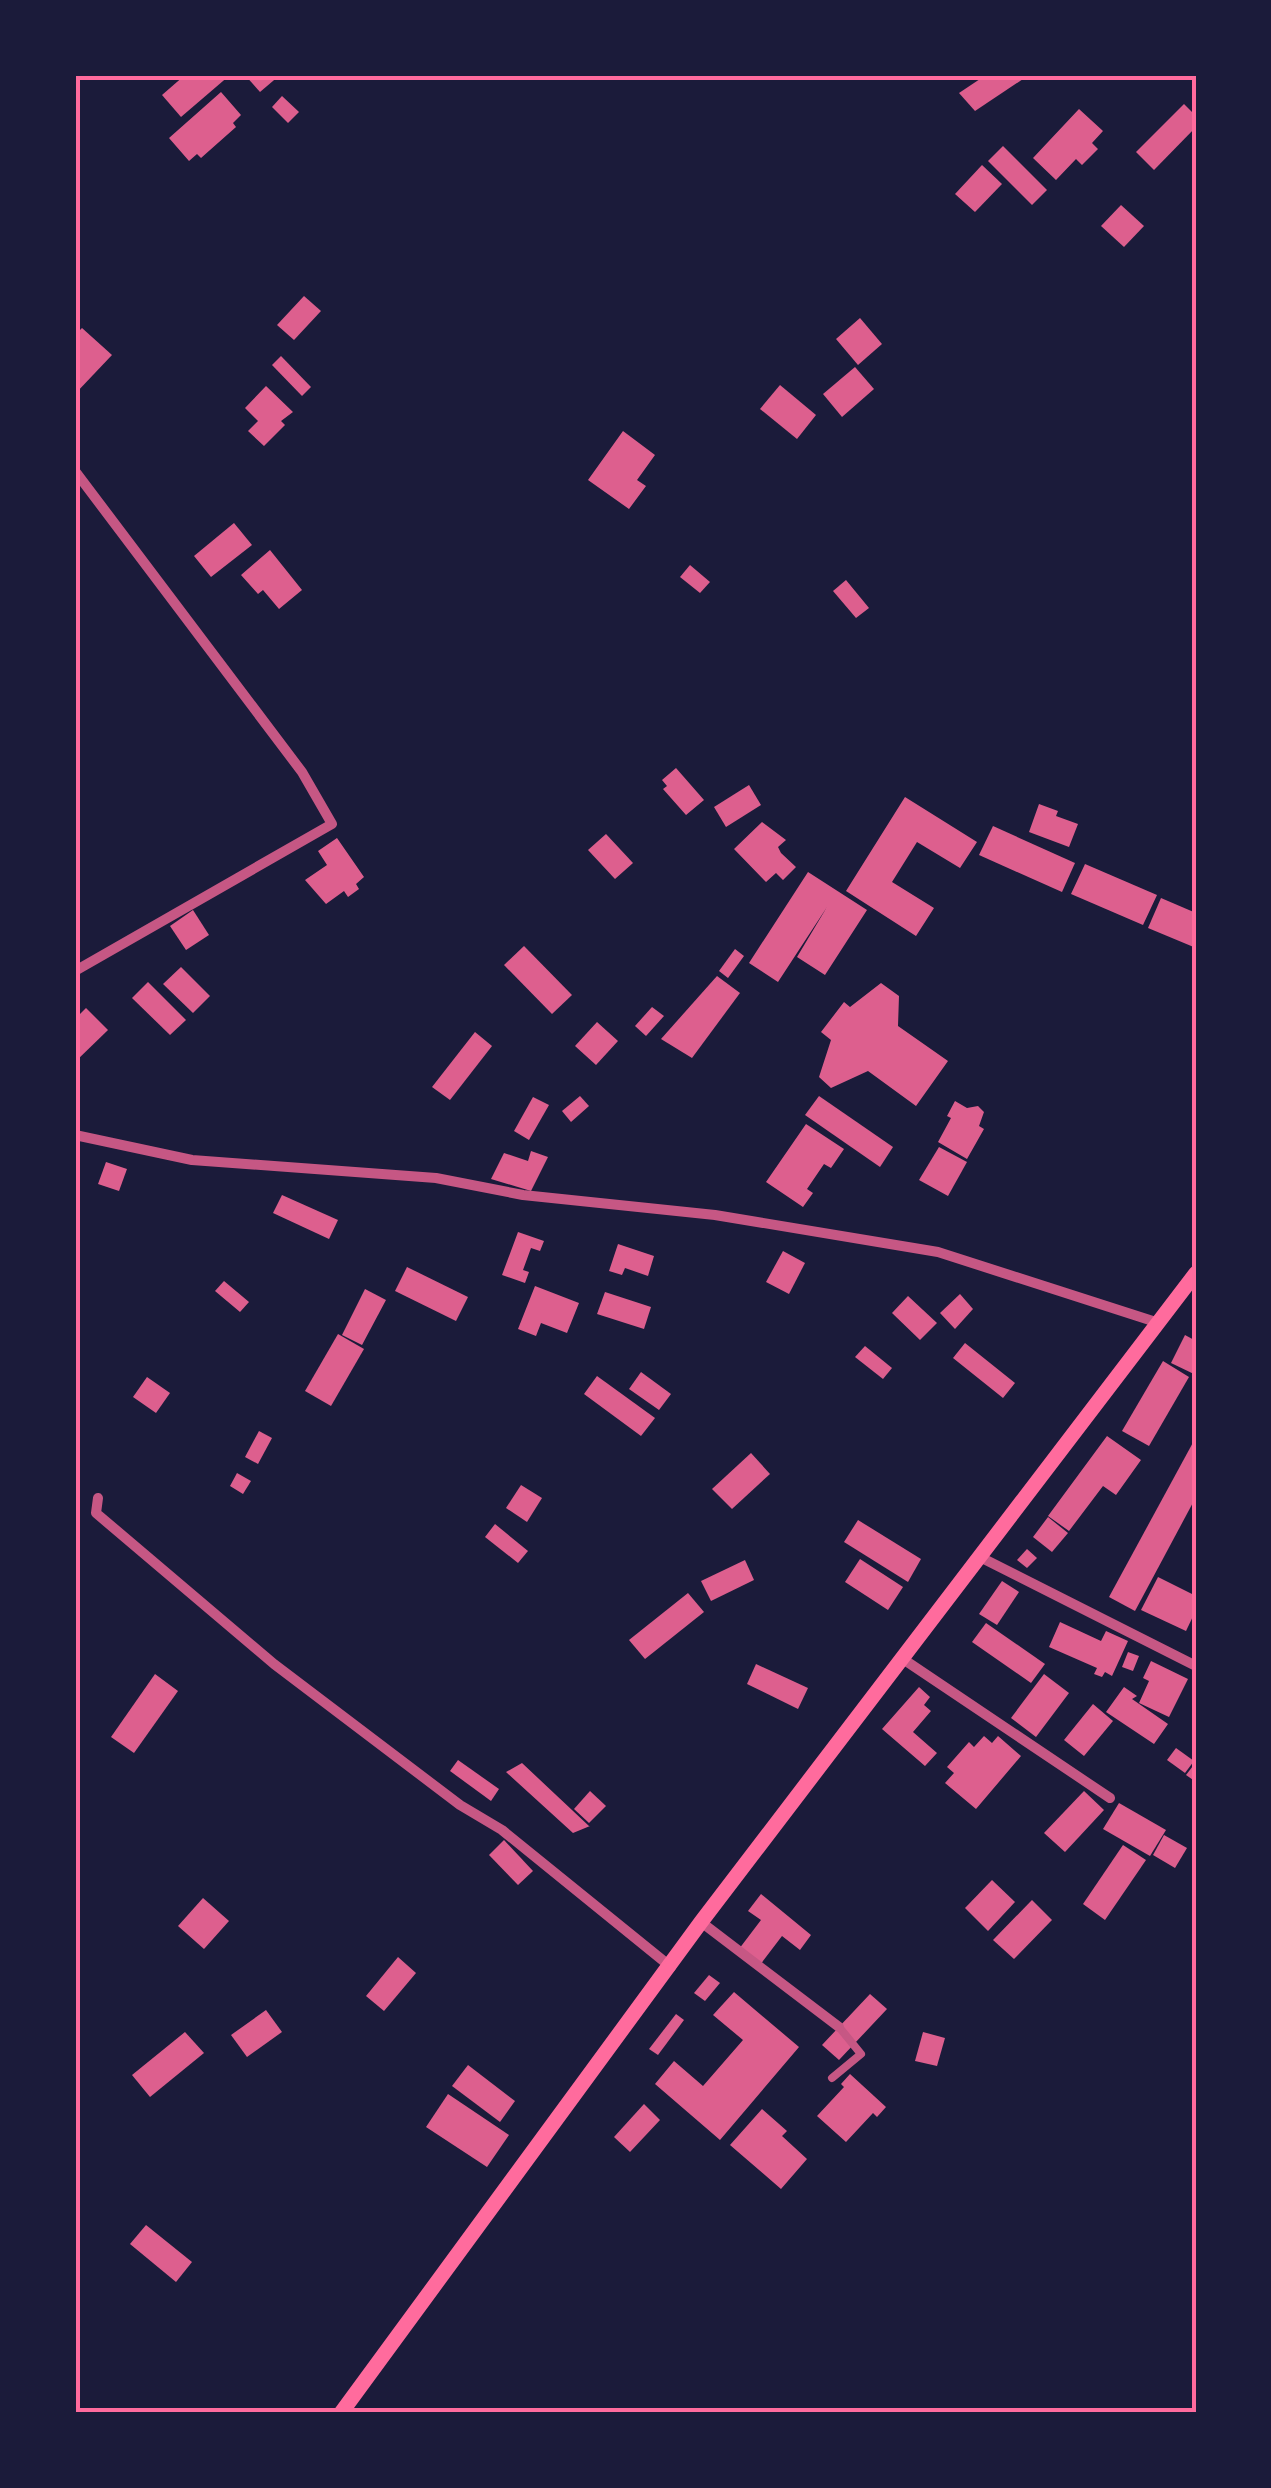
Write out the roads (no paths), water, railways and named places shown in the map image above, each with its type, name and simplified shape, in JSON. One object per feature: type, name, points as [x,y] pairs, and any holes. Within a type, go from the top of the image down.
[{"type":"main road","points":[[341,2413],[701,1922],[1196,1273]]},
{"type":"street","points":[[75,471],[290,757],[332,824],[75,971]]},
{"type":"street","points":[[75,1135],[192,1160],[436,1178],[523,1195],[715,1215],[938,1252],[1159,1323]]},
{"type":"street","points":[[98,1498],[96,1513],[274,1664],[460,1805],[502,1830],[670,1967]]},
{"type":"street","points":[[980,1557],[1196,1666]]},
{"type":"street","points":[[903,1659],[1110,1798]]},
{"type":"street","points":[[701,1922],[839,2028],[861,2054],[832,2078]]}]
